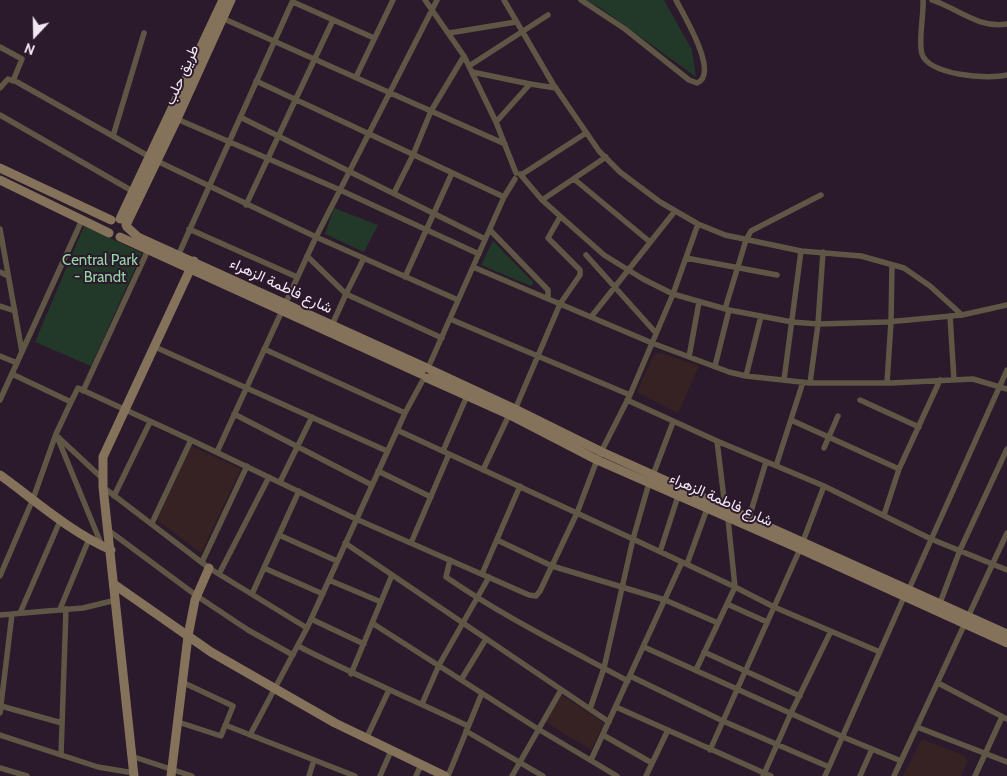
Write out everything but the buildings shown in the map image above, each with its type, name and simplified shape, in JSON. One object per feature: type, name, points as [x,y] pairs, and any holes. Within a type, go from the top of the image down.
[{"type":"main road","points":[[108,233],[107,228],[121,223],[154,159],[223,0]]},
{"type":"main road","name":"طريق حلب","points":[[154,159],[177,119],[231,0]]},
{"type":"main road","points":[[120,237],[125,234],[121,223],[134,192],[154,159]]},
{"type":"main road","name":"شارع فاطمة الزهراء","points":[[0,168],[121,223],[138,237],[176,258],[426,372],[599,456],[651,479],[725,507],[801,545],[910,595],[967,620],[1007,634]]},
{"type":"main road","name":"شارع فاطمة الزهراء","points":[[0,180],[114,237],[120,237],[148,250],[176,258]]},
{"type":"main road","points":[[134,774],[115,585],[107,548],[108,530],[103,483],[103,457],[192,265]]},
{"type":"main road","name":"شارع فاطمة الزهراء","points":[[283,307],[332,325],[426,372],[467,396],[512,413]]},
{"type":"main road","points":[[0,475],[60,521],[107,548]]},
{"type":"main road","name":"شارع فاطمة الزهراء","points":[[651,479],[678,496],[728,518],[801,545]]},
{"type":"main road","points":[[171,772],[188,636],[197,596],[209,568]]},
{"type":"main road","points":[[115,585],[211,652],[335,723],[446,776]]},
{"type":"main road","name":"شارع فاطمة الزهراء","points":[[910,595],[940,603],[1007,643]]},
{"type":"street","points":[[356,77],[393,0]]},
{"type":"street","points":[[425,0],[464,56],[496,122],[518,175],[560,217],[604,255],[674,294],[727,310],[792,322],[818,324],[891,322],[962,315],[1007,305]]},
{"type":"street","points":[[216,452],[316,237],[437,0]]},
{"type":"street","points":[[504,0],[556,88],[586,133],[620,172],[660,202],[698,224],[725,235],[802,251],[861,256],[904,268],[930,286],[962,315]]},
{"type":"street","points":[[581,0],[625,29],[689,80],[697,83],[702,81],[704,77],[702,54],[676,0]]},
{"type":"street","points":[[923,0],[921,49],[924,58],[929,64],[974,76],[996,77],[1007,75]]},
{"type":"street","points":[[932,0],[983,23],[1007,24]]},
{"type":"street","points":[[176,258],[293,1],[374,38]]},
{"type":"street","points":[[470,69],[548,15]]},
{"type":"street","points":[[222,18],[505,144]]},
{"type":"street","points":[[246,205],[333,20]]},
{"type":"street","points":[[449,33],[516,22]]},
{"type":"street","points":[[113,136],[144,33]]},
{"type":"street","points":[[0,47],[22,59],[13,81]]},
{"type":"street","points":[[394,193],[432,111],[464,56]]},
{"type":"street","points":[[470,69],[530,84],[556,88]]},
{"type":"street","points":[[0,88],[8,79],[13,81],[208,187],[458,300]]},
{"type":"street","points":[[256,81],[504,197]]},
{"type":"street","points":[[496,122],[530,84]]},
{"type":"street","points":[[0,115],[134,192]]},
{"type":"street","points":[[240,117],[486,239]]},
{"type":"street","points":[[177,119],[340,190],[479,254]]},
{"type":"street","points":[[250,735],[307,628],[387,451],[442,338],[504,197],[518,175],[586,133]]},
{"type":"street","points":[[542,200],[606,157]]},
{"type":"street","points":[[405,277],[452,173]]},
{"type":"street","points":[[574,179],[650,242]]},
{"type":"street","points":[[715,366],[737,268],[751,231],[821,195]]},
{"type":"street","points":[[591,317],[675,211]]},
{"type":"street","points":[[484,470],[512,413],[560,304],[580,275],[580,270],[548,238],[560,217]]},
{"type":"street","points":[[0,400],[82,220]]},
{"type":"street","points":[[0,576],[33,499],[56,434],[78,388],[356,519],[536,596],[577,512],[599,456],[628,398],[674,294],[698,224]]},
{"type":"street","points":[[0,229],[22,352]]},
{"type":"street","points":[[190,229],[297,277]]},
{"type":"street","points":[[490,230],[548,290],[548,298]]},
{"type":"street","points":[[83,391],[148,250]]},
{"type":"street","points":[[784,380],[802,251]]},
{"type":"street","points":[[810,383],[818,324],[824,252]]},
{"type":"street","points":[[586,255],[656,333]]},
{"type":"street","points":[[307,256],[346,294],[442,338]]},
{"type":"street","points":[[332,325],[364,258]]},
{"type":"street","points":[[686,258],[777,275]]},
{"type":"street","points":[[886,383],[891,322],[892,264]]},
{"type":"street","points":[[473,267],[652,343],[746,376],[810,383],[886,383],[972,379],[1007,389]]},
{"type":"street","points":[[0,272],[8,276]]},
{"type":"street","points":[[689,357],[698,302]]},
{"type":"street","points":[[0,306],[15,311]]},
{"type":"street","points":[[746,376],[761,316]]},
{"type":"street","points":[[950,316],[954,380]]},
{"type":"street","points":[[450,319],[628,398],[673,422],[824,486],[931,539],[1007,570]]},
{"type":"street","points":[[155,347],[387,451]]},
{"type":"street","points":[[264,348],[405,413]]},
{"type":"street","points":[[0,356],[17,363]]},
{"type":"street","points":[[825,776],[880,652],[910,595],[931,539],[1007,370]]},
{"type":"street","points":[[12,374],[71,402]]},
{"type":"street","points":[[884,515],[899,469],[940,380]]},
{"type":"street","points":[[776,466],[803,382]]},
{"type":"street","points":[[443,451],[467,396]]},
{"type":"street","points":[[860,400],[919,427]]},
{"type":"street","points":[[234,414],[372,485]]},
{"type":"street","points":[[280,482],[312,416]]},
{"type":"street","points":[[824,448],[838,416]]},
{"type":"street","points":[[791,420],[899,469]]},
{"type":"street","points":[[114,496],[150,422]]},
{"type":"street","points":[[590,709],[604,668],[633,539],[651,479],[673,422]]},
{"type":"street","points":[[397,430],[735,586],[774,607],[880,652]]},
{"type":"street","points":[[56,434],[114,496],[209,568],[307,628]]},
{"type":"street","points":[[56,434],[107,548]]},
{"type":"street","points":[[152,524],[191,440]]},
{"type":"street","points":[[696,670],[735,586],[717,441]]},
{"type":"street","points":[[940,603],[960,550],[1007,448]]},
{"type":"street","points":[[411,543],[449,454]]},
{"type":"street","points":[[749,518],[766,462]]},
{"type":"street","points":[[202,562],[247,466]]},
{"type":"street","points":[[378,471],[431,497]]},
{"type":"street","points":[[219,574],[269,477]]},
{"type":"street","points":[[482,574],[520,486]]},
{"type":"street","points":[[710,750],[801,545],[824,486]]},
{"type":"street","points":[[252,594],[299,492]]},
{"type":"street","points":[[660,552],[678,496]]},
{"type":"street","points":[[591,760],[708,509]]},
{"type":"street","points":[[20,613],[60,521]]},
{"type":"street","points":[[108,530],[197,596],[248,630],[293,655]]},
{"type":"street","points":[[894,776],[1007,533]]},
{"type":"street","points":[[279,535],[337,561]]},
{"type":"street","points":[[61,755],[63,609],[89,539]]},
{"type":"street","points":[[497,540],[552,566],[666,600],[718,623]]},
{"type":"street","points":[[345,543],[609,722]]},
{"type":"street","points":[[450,560],[446,577],[477,599],[552,641],[604,668],[829,767]]},
{"type":"street","points":[[264,568],[322,594]]},
{"type":"street","points":[[351,674],[392,575]]},
{"type":"street","points":[[422,704],[438,665],[489,577]]},
{"type":"street","points":[[328,580],[381,602]]},
{"type":"street","points":[[0,615],[83,608],[116,600]]},
{"type":"street","points":[[727,604],[767,622]]},
{"type":"street","points":[[0,713],[2,680],[12,614]]},
{"type":"street","points":[[311,619],[364,644]]},
{"type":"street","points":[[372,623],[617,776]]},
{"type":"street","points":[[764,775],[791,713],[831,631]]},
{"type":"street","points":[[461,680],[486,639]]},
{"type":"street","points":[[298,646],[351,674],[422,704],[467,729],[519,763],[543,776]]},
{"type":"street","points":[[644,647],[843,737],[901,761]]},
{"type":"street","points":[[704,652],[800,696]]},
{"type":"street","points":[[178,722],[221,736],[233,706],[182,682]]},
{"type":"street","points":[[938,683],[1005,718],[985,753],[975,776]]},
{"type":"street","points":[[366,738],[389,690]]},
{"type":"street","points":[[512,776],[561,690]]},
{"type":"street","points":[[446,776],[482,693]]},
{"type":"street","points":[[1,706],[62,723]]},
{"type":"street","points":[[616,707],[764,775],[771,776]]},
{"type":"street","points":[[226,725],[345,774],[355,776]]},
{"type":"street","points":[[918,727],[1007,762]]},
{"type":"street","points":[[646,776],[668,730]]},
{"type":"street","points":[[0,735],[61,755],[134,774]]},
{"type":"street","points":[[602,735],[652,763]]},
{"type":"street","points":[[860,776],[872,749]]},
{"type":"street","points":[[380,776],[391,751]]},
{"type":"street","points":[[131,756],[171,772],[192,776]]},
{"type":"street","points":[[309,776],[314,760]]},
{"type":"street","points":[[416,776],[421,765]]},
{"type":"street","points":[[0,768],[27,776]]},
{"type":"street","points":[[104,776],[107,768]]},
{"type":"shaded area","points":[[661,353],[699,366],[678,413],[637,392],[652,358],[656,354]]},
{"type":"shaded area","points":[[191,446],[241,469],[201,553],[157,520]]},
{"type":"shaded area","points":[[560,694],[604,723],[591,750],[544,721]]},
{"type":"shaded area","points":[[922,739],[965,756],[968,761],[961,776],[903,776]]},
{"type":"green space","points":[[585,0],[664,0],[692,50],[696,77],[602,9]]},
{"type":"green space","points":[[334,208],[378,225],[364,252],[325,234]]},
{"type":"green space","name":"Central Park - Brandt","points":[[84,226],[142,253],[91,366],[35,342]]},
{"type":"green space","points":[[493,241],[534,283],[531,286],[481,265]]}]
